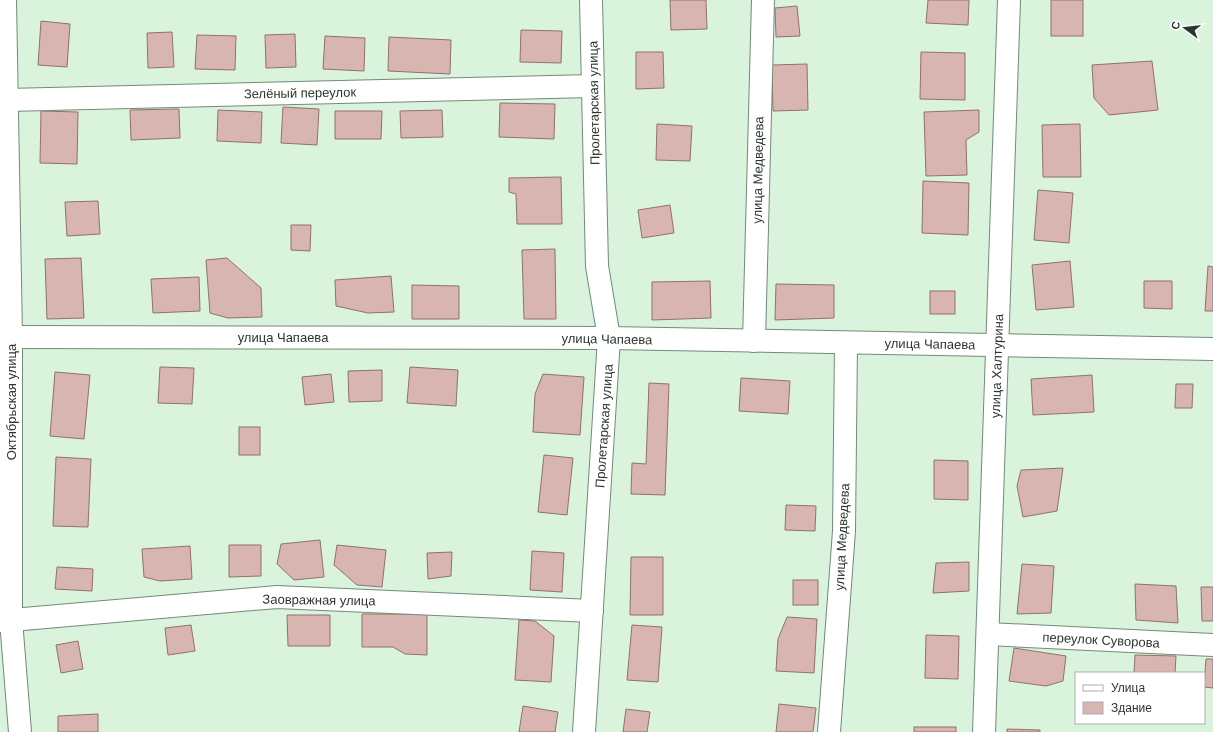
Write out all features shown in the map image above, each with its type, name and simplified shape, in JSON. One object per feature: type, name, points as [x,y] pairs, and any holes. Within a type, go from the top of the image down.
[{"type":"street","name":"Октябрьская улица","points":[[5,0],[7,100],[6,621],[20,732]]},
{"type":"street","name":"Пролетарская улица","points":[[584,732],[609,338],[597,266],[591,0]]},
{"type":"street","name":"улица Медведева","points":[[754,341],[763,0]]},
{"type":"street","name":"улица Халтурина","points":[[984,732],[1010,0]]},
{"type":"street","name":"Зелёный переулок","points":[[7,100],[593,86]]},
{"type":"street","name":"улица Чапаева","points":[[6,337],[609,338],[1213,349]]},
{"type":"street","name":"улица Медведева","points":[[829,732],[844,531],[846,343]]},
{"type":"street","name":"Заовражная улица","points":[[6,621],[277,597],[592,611]]},
{"type":"street","name":"переулок Суворова","points":[[988,634],[1213,645]]},
{"type":"building","points":[[670,0],[706,0],[707,29],[671,30]]},
{"type":"building","points":[[928,0],[969,0],[968,25],[926,23]]},
{"type":"building","points":[[1051,0],[1083,0],[1083,36],[1051,36]]},
{"type":"building","points":[[797,6],[800,36],[776,37],[775,8]]},
{"type":"building","points":[[41,21],[70,24],[67,67],[38,65]]},
{"type":"building","points":[[521,30],[562,31],[561,63],[520,62]]},
{"type":"building","points":[[172,32],[174,67],[148,68],[147,33]]},
{"type":"building","points":[[295,34],[296,67],[266,68],[265,35]]},
{"type":"building","points":[[197,35],[236,36],[235,70],[195,69]]},
{"type":"building","points":[[325,36],[365,38],[364,71],[323,69]]},
{"type":"building","points":[[389,37],[451,40],[450,74],[388,71]]},
{"type":"building","points":[[636,52],[663,52],[664,88],[636,89]]},
{"type":"building","points":[[921,52],[965,53],[965,100],[920,99]]},
{"type":"building","points":[[1152,61],[1158,110],[1109,115],[1094,98],[1092,65]]},
{"type":"building","points":[[807,64],[808,110],[773,111],[772,65]]},
{"type":"building","points":[[500,103],[555,104],[554,139],[499,137]]},
{"type":"building","points":[[283,107],[319,109],[317,145],[281,143]]},
{"type":"building","points":[[179,109],[180,138],[131,140],[130,110]]},
{"type":"building","points":[[218,110],[262,112],[261,143],[217,141]]},
{"type":"building","points":[[442,110],[443,137],[401,138],[400,111]]},
{"type":"building","points":[[979,110],[979,132],[966,140],[967,175],[926,176],[924,112]]},
{"type":"building","points":[[41,111],[78,112],[77,164],[40,163]]},
{"type":"building","points":[[335,111],[382,111],[381,139],[335,139]]},
{"type":"building","points":[[657,124],[692,126],[690,161],[656,160]]},
{"type":"building","points":[[1080,124],[1081,177],[1043,177],[1042,125]]},
{"type":"building","points":[[561,177],[562,224],[517,224],[516,194],[509,192],[509,178]]},
{"type":"building","points":[[923,181],[969,183],[968,235],[922,233]]},
{"type":"building","points":[[1038,190],[1073,193],[1069,243],[1034,240]]},
{"type":"building","points":[[98,201],[100,234],[67,236],[65,202]]},
{"type":"building","points":[[670,205],[674,233],[642,238],[638,210]]},
{"type":"building","points":[[291,225],[311,225],[310,251],[291,250]]},
{"type":"building","points":[[555,249],[556,319],[524,319],[522,250]]},
{"type":"building","points":[[81,258],[84,318],[47,319],[45,259]]},
{"type":"building","points":[[227,258],[261,288],[262,317],[228,318],[210,313],[206,260]]},
{"type":"building","points":[[1070,261],[1074,307],[1036,310],[1032,265]]},
{"type":"building","points":[[1208,266],[1213,267],[1213,311],[1205,311]]},
{"type":"building","points":[[391,276],[394,312],[368,313],[336,306],[335,280]]},
{"type":"building","points":[[199,277],[200,311],[153,313],[151,279]]},
{"type":"building","points":[[710,281],[711,318],[652,320],[652,282]]},
{"type":"building","points":[[1144,281],[1172,281],[1172,309],[1144,308]]},
{"type":"building","points":[[776,284],[834,285],[834,318],[775,320]]},
{"type":"building","points":[[412,285],[459,286],[459,319],[412,319]]},
{"type":"building","points":[[930,291],[955,291],[955,314],[930,314]]},
{"type":"building","points":[[160,367],[194,368],[192,404],[158,403]]},
{"type":"building","points":[[410,367],[458,370],[456,406],[407,403]]},
{"type":"building","points":[[382,370],[382,401],[349,402],[348,371]]},
{"type":"building","points":[[55,372],[90,375],[84,439],[50,436]]},
{"type":"building","points":[[331,374],[334,402],[305,405],[302,377]]},
{"type":"building","points":[[543,374],[584,377],[580,435],[533,432],[535,394]]},
{"type":"building","points":[[1092,375],[1094,412],[1033,415],[1031,379]]},
{"type":"building","points":[[741,378],[790,381],[788,414],[739,411]]},
{"type":"building","points":[[649,383],[669,384],[665,495],[631,494],[632,463],[646,464]]},
{"type":"building","points":[[1176,384],[1193,384],[1192,408],[1175,408]]},
{"type":"building","points":[[239,427],[260,427],[260,455],[239,455]]},
{"type":"building","points":[[544,455],[573,458],[567,515],[538,512]]},
{"type":"building","points":[[56,457],[91,459],[88,527],[53,526]]},
{"type":"building","points":[[934,460],[968,461],[968,500],[934,499]]},
{"type":"building","points":[[1063,468],[1057,511],[1023,517],[1017,486],[1021,470]]},
{"type":"building","points":[[786,505],[816,506],[815,531],[785,530]]},
{"type":"building","points":[[320,540],[324,577],[294,580],[277,564],[281,544]]},
{"type":"building","points":[[229,545],[261,545],[261,576],[229,577]]},
{"type":"building","points":[[337,545],[386,550],[382,587],[357,585],[334,565]]},
{"type":"building","points":[[190,546],[192,579],[160,581],[144,577],[142,549]]},
{"type":"building","points":[[532,551],[564,553],[562,592],[530,590]]},
{"type":"building","points":[[452,552],[451,576],[428,579],[427,553]]},
{"type":"building","points":[[631,557],[663,557],[663,615],[630,615]]},
{"type":"building","points":[[969,562],[969,591],[933,593],[936,563]]},
{"type":"building","points":[[1022,564],[1054,566],[1051,613],[1017,614]]},
{"type":"building","points":[[57,567],[93,569],[92,591],[55,589]]},
{"type":"building","points":[[793,580],[818,580],[818,605],[793,605]]},
{"type":"building","points":[[1135,584],[1176,586],[1178,623],[1136,620]]},
{"type":"building","points":[[1201,587],[1213,587],[1213,621],[1202,621]]},
{"type":"building","points":[[362,614],[427,614],[427,655],[405,654],[393,647],[362,647]]},
{"type":"building","points":[[287,615],[330,615],[330,646],[288,646]]},
{"type":"building","points":[[787,617],[817,619],[814,673],[776,671],[778,639]]},
{"type":"building","points":[[519,620],[535,621],[554,636],[551,682],[515,680]]},
{"type":"building","points":[[191,625],[195,651],[168,655],[165,628]]},
{"type":"building","points":[[632,625],[662,627],[658,682],[627,680]]},
{"type":"building","points":[[926,635],[959,636],[958,679],[925,678]]},
{"type":"building","points":[[78,641],[83,669],[61,673],[56,645]]},
{"type":"building","points":[[1014,648],[1066,656],[1063,681],[1046,686],[1009,681]]},
{"type":"building","points":[[1135,655],[1176,656],[1175,672],[1134,672]]},
{"type":"building","points":[[1206,659],[1213,659],[1213,688],[1205,687]]},
{"type":"building","points":[[779,704],[816,708],[813,732],[776,732]]},
{"type":"building","points":[[523,706],[558,712],[555,732],[519,732]]},
{"type":"building","points":[[626,709],[650,712],[647,732],[623,732]]},
{"type":"building","points":[[98,714],[98,732],[58,732],[58,716]]},
{"type":"building","points":[[914,727],[956,727],[956,732],[914,732]]},
{"type":"building","points":[[1007,729],[1040,730],[1040,732],[1007,732]]}]
